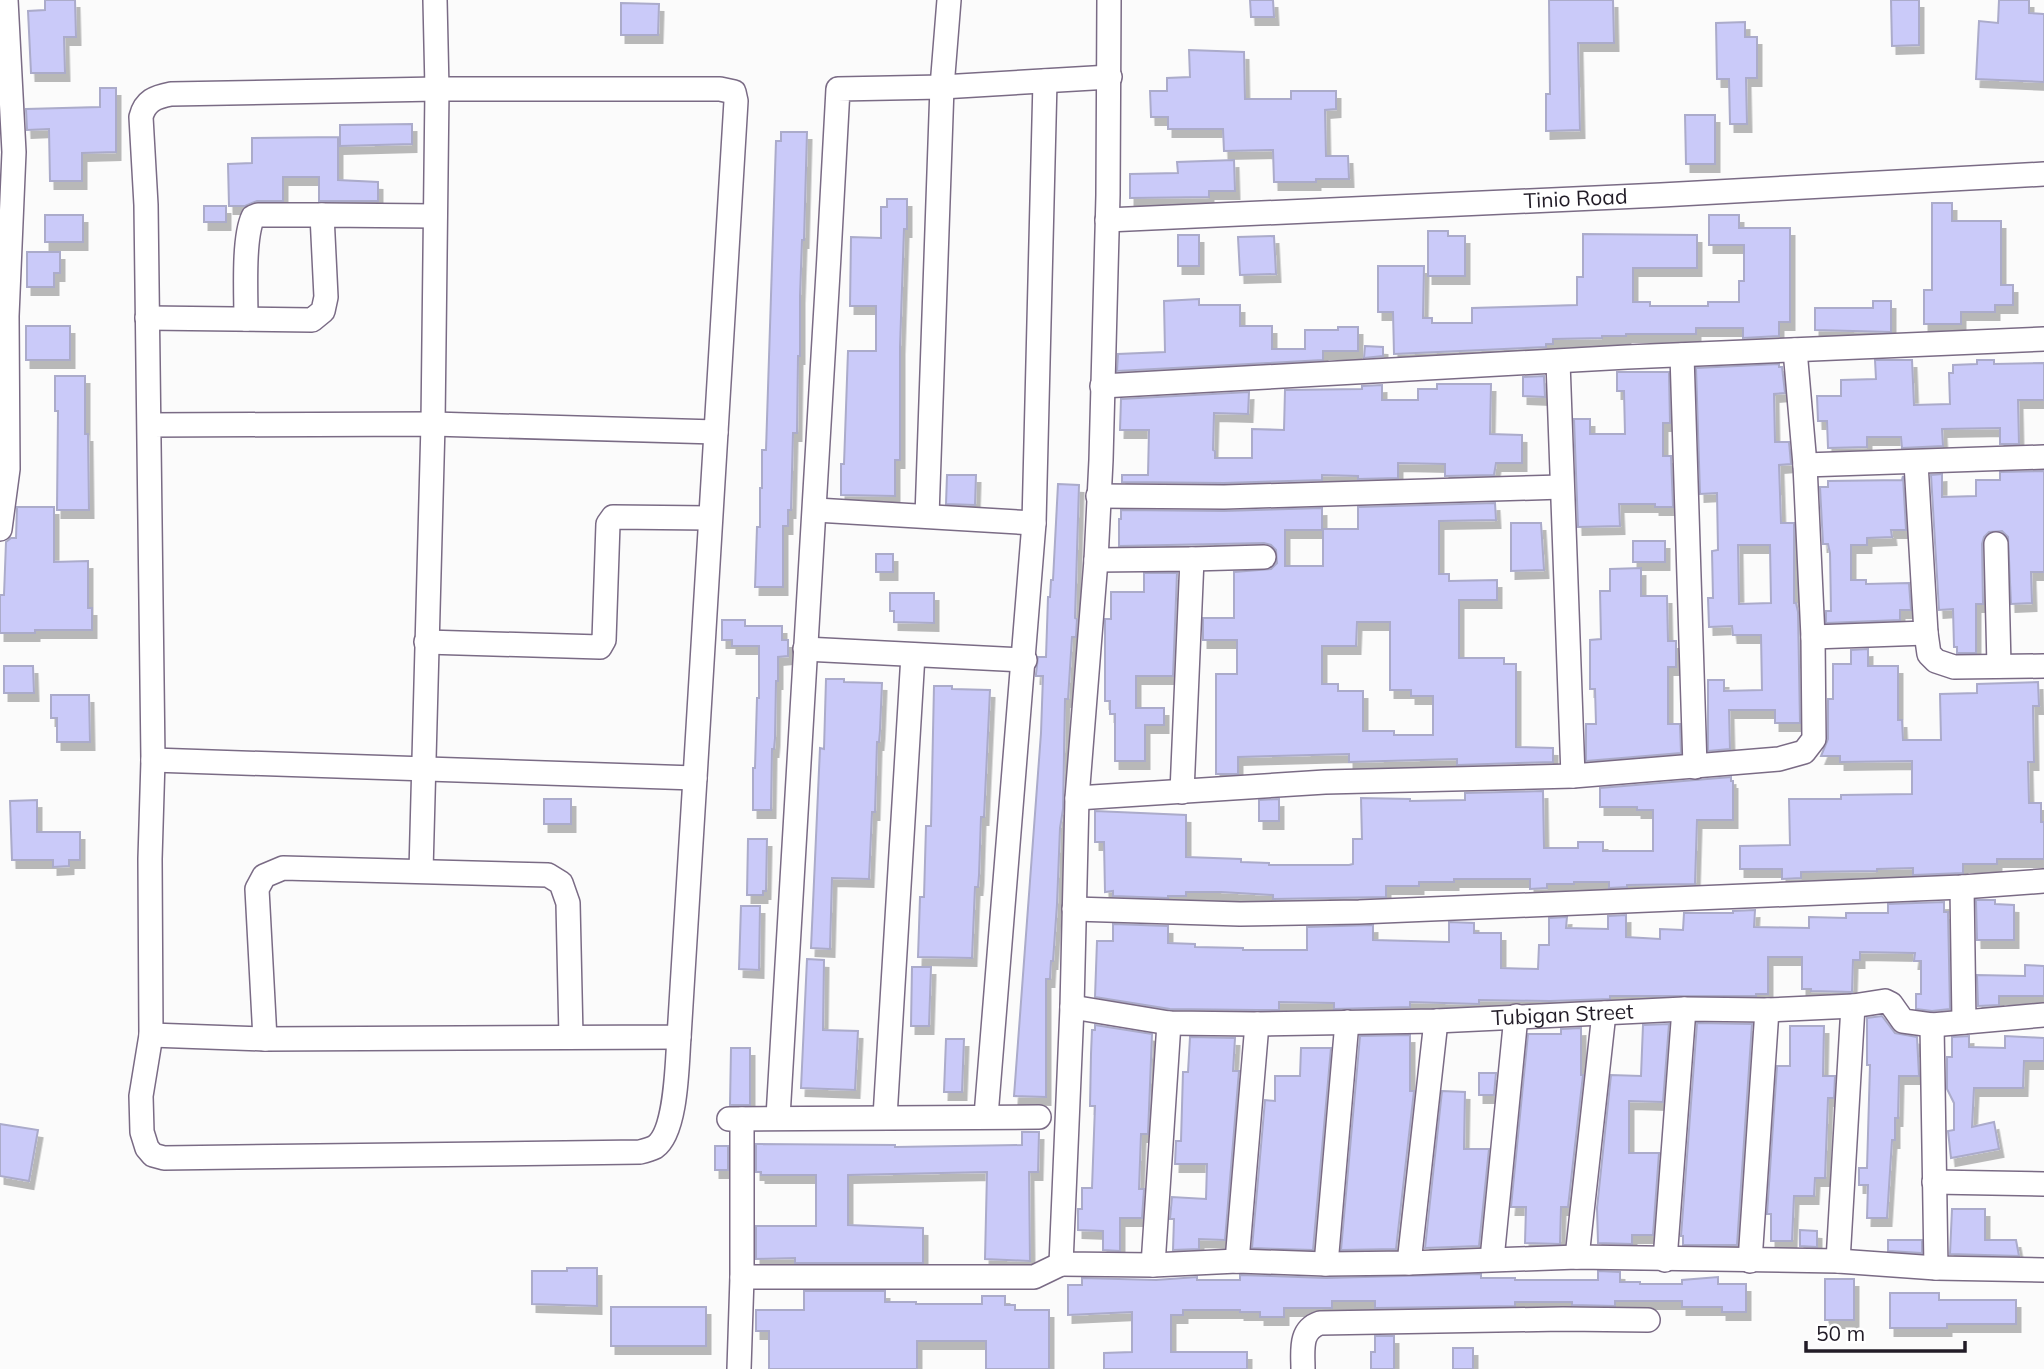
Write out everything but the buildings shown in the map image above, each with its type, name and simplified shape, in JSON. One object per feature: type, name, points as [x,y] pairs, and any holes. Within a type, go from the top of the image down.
[{"type":"street","points":[[0,529],[4,469],[6,0]]},
{"type":"street","points":[[421,871],[433,424],[437,89],[435,0]]},
{"type":"street","points":[[927,516],[942,87],[948,0]]},
{"type":"street","points":[[1061,1264],[1072,1007],[1077,797],[1096,560],[1107,220],[1109,0]]},
{"type":"street","points":[[778,1117],[805,649],[816,510],[838,89],[942,87],[1110,77]]},
{"type":"street","points":[[986,1116],[1034,523],[1045,81]]},
{"type":"street","points":[[437,89],[720,89],[734,92],[736,101],[679,1037],[673,1107],[668,1129],[656,1146],[640,1152],[164,1158],[153,1155],[147,1148],[142,1132],[141,1096],[151,1035],[149,859],[153,760],[146,205],[141,117],[150,100],[171,94],[437,89]]},
{"type":"street","name":"Tinio Road","points":[[1107,220],[1647,196],[2044,174]]},
{"type":"street","points":[[147,318],[312,320],[323,311],[326,298],[322,215]]},
{"type":"street","points":[[246,319],[249,224],[253,217],[435,216]]},
{"type":"street","points":[[1102,386],[2044,339]]},
{"type":"street","points":[[1077,797],[1325,782],[1573,776],[1779,759],[1808,749],[1814,738],[1813,638],[1805,465],[1795,350]]},
{"type":"street","points":[[1682,355],[1695,767]]},
{"type":"street","points":[[1558,362],[1573,776]]},
{"type":"street","points":[[149,425],[433,424],[716,432]]},
{"type":"street","points":[[1805,465],[2044,457]]},
{"type":"street","points":[[1916,463],[1926,632],[1930,654],[1942,664],[1954,667],[2044,666]]},
{"type":"street","points":[[1098,496],[1224,497],[1562,486]]},
{"type":"street","points":[[816,510],[1034,523]]},
{"type":"street","points":[[426,642],[600,647],[604,640],[608,524],[613,517],[710,518]]},
{"type":"street","points":[[1996,544],[1999,666]]},
{"type":"street","points":[[1096,560],[1264,557]]},
{"type":"street","points":[[1182,792],[1192,559]]},
{"type":"street","points":[[1813,638],[1926,632]]},
{"type":"street","points":[[805,649],[1025,660]]},
{"type":"street","points":[[885,1117],[914,655]]},
{"type":"street","points":[[153,760],[695,778]]},
{"type":"street","points":[[264,1039],[257,889],[264,876],[283,868],[548,875],[561,883],[568,902],[571,1037]]},
{"type":"street","points":[[1074,909],[1240,914],[1359,912],[1962,887],[2044,881]]},
{"type":"street","points":[[1962,887],[1964,1022]]},
{"type":"street","name":"Tubigan Street","points":[[1072,1007],[1169,1023],[1257,1024],[1436,1021],[1684,1009],[1767,1010],[1853,1006],[1885,1001],[1891,1004],[1903,1021],[1932,1025],[2044,1015]]},
{"type":"street","points":[[1838,1261],[1853,1006]]},
{"type":"street","points":[[1665,1260],[1684,1009]]},
{"type":"street","points":[[1750,1261],[1767,1010]]},
{"type":"street","points":[[1577,1257],[1604,1013]]},
{"type":"street","points":[[1492,1259],[1516,1016]]},
{"type":"street","points":[[1409,1263],[1436,1021]]},
{"type":"street","points":[[1326,1264],[1348,1022]]},
{"type":"street","points":[[1153,1265],[1169,1023]]},
{"type":"street","points":[[1237,1261],[1257,1024]]},
{"type":"street","points":[[1932,1025],[1937,1268]]},
{"type":"street","points":[[151,1035],[264,1039],[679,1037]]},
{"type":"street","points":[[739,1369],[742,1277],[736,1119],[1039,1117]]},
{"type":"street","points":[[1934,1182],[2044,1184]]},
{"type":"street","points":[[742,1277],[1034,1277],[1061,1264],[1153,1265],[1237,1261],[1409,1263],[1577,1257],[1838,1261],[1937,1268],[2044,1270]]},
{"type":"street","points":[[1303,1369],[1303,1341],[1306,1332],[1311,1326],[1330,1322],[1648,1320]]}]
